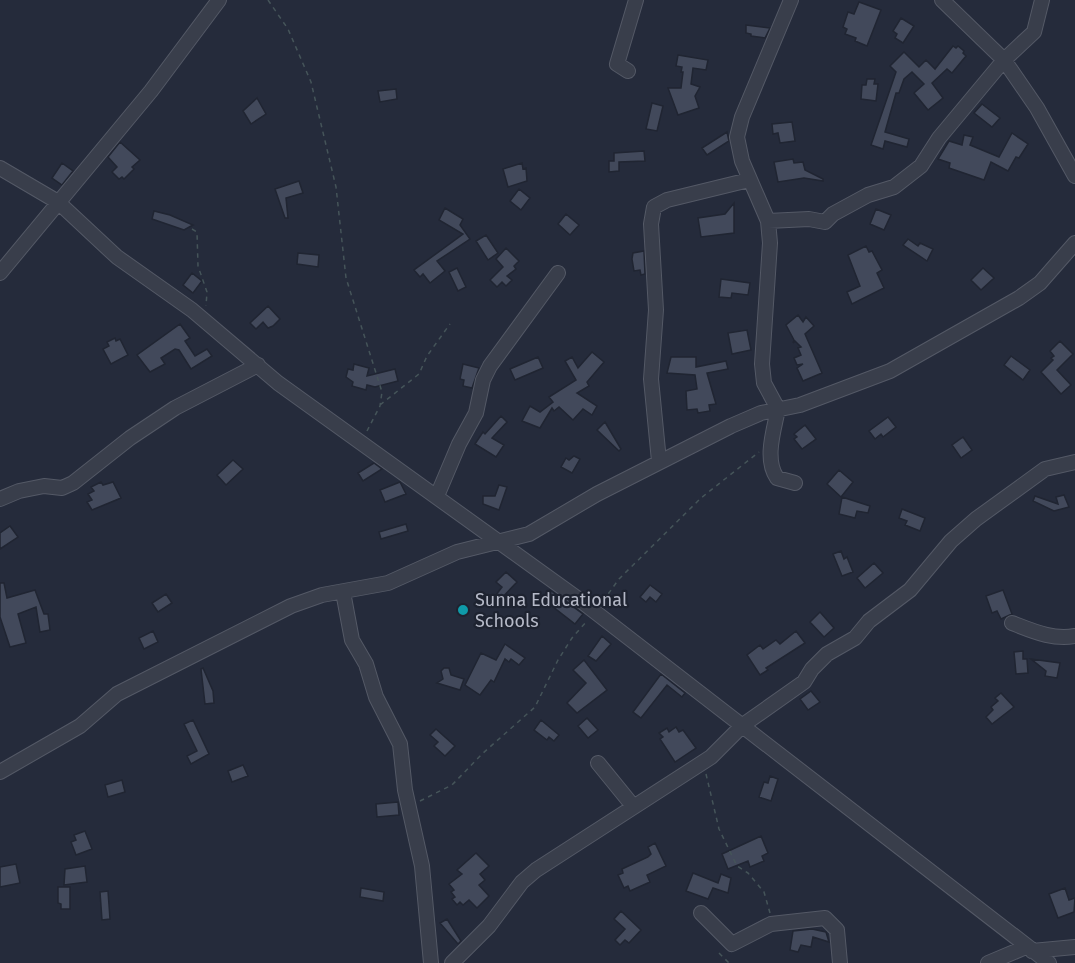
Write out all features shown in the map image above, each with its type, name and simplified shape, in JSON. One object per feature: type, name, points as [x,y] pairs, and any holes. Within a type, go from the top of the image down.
[{"type":"street","points":[[0,273],[151,91],[219,0]]},
{"type":"street","points":[[628,71],[617,64],[636,0]]},
{"type":"street","points":[[791,0],[742,117],[738,137],[749,180],[768,222],[770,243],[762,364],[764,383],[778,409],[771,441],[772,470],[777,478],[795,483]]},
{"type":"street","points":[[942,0],[1004,60],[1037,108],[1075,176]]},
{"type":"street","points":[[768,222],[809,219],[825,222],[833,214],[868,195],[894,187],[921,166],[939,138],[1004,60],[1034,32],[1042,0]]},
{"type":"street","points":[[0,168],[58,202],[117,257],[206,321],[258,365],[361,442],[502,542],[595,612],[1049,963]]},
{"type":"street","points":[[659,461],[651,379],[656,310],[651,224],[654,207],[667,200],[749,180]]},
{"type":"street","points":[[0,772],[68,735],[109,699],[291,606],[322,595],[388,583],[457,552],[529,534],[659,461],[751,417],[801,405],[890,371],[941,344],[1040,283],[1075,243]]},
{"type":"street","points":[[437,496],[459,444],[476,413],[483,380],[490,366],[558,273]]},
{"type":"street","points":[[0,499],[18,491],[44,486],[62,488],[73,483],[130,438],[175,408],[258,365]]},
{"type":"street","points":[[452,963],[489,927],[529,876],[704,761],[743,725],[804,682],[812,669],[827,654],[855,638],[869,621],[910,590],[951,541],[976,519],[1045,469],[1075,462]]},
{"type":"street","points":[[343,592],[352,639],[366,664],[376,697],[400,744],[409,807],[422,866],[431,963]]},
{"type":"street","points":[[1011,623],[1038,633],[1061,638],[1075,636]]},
{"type":"street","points":[[598,763],[633,806]]},
{"type":"street","points":[[701,913],[732,944],[771,924],[825,918],[837,930],[840,963]]},
{"type":"street","points":[[988,963],[1029,949],[1075,946]]},
{"type":"path","points":[[267,0],[288,28],[311,82],[336,187],[346,278],[379,376],[382,392],[380,406],[361,442]]},
{"type":"path","points":[[192,229],[197,232],[198,266],[207,292],[206,321]]},
{"type":"path","points":[[380,406],[419,374],[427,356],[450,324]]},
{"type":"path","points":[[409,807],[452,785],[482,754],[536,707],[572,638],[619,579],[701,498],[771,441]]},
{"type":"path","points":[[704,761],[719,829],[737,866],[748,873],[764,892],[769,906],[771,924]]},
{"type":"path","points":[[719,953],[729,963]]},
{"type":"building","points":[[859,2],[881,10],[867,46],[845,34],[847,29],[843,27],[848,12],[854,14]]},
{"type":"building","points":[[901,18],[914,26],[903,43],[895,38],[897,34],[893,31]]},
{"type":"building","points":[[746,25],[770,28],[765,38],[746,33]]},
{"type":"building","points":[[953,46],[956,48],[958,46],[966,56],[952,73],[947,69],[932,83],[943,98],[928,110],[914,93],[924,84],[912,72],[904,79],[899,93],[896,93],[885,132],[909,139],[907,147],[885,141],[883,149],[871,145],[896,72],[890,66],[904,52],[919,67],[926,60],[935,69]]},
{"type":"building","points":[[678,55],[708,60],[706,70],[693,68],[691,84],[700,87],[695,96],[699,108],[678,115],[668,88],[681,88],[683,72],[681,72],[682,67],[676,66]]},
{"type":"building","points":[[867,79],[875,79],[874,84],[878,84],[876,101],[861,99],[862,85],[866,85]]},
{"type":"building","points":[[396,89],[397,99],[380,102],[378,91]]},
{"type":"building","points":[[257,98],[266,114],[251,124],[243,111]]},
{"type":"building","points":[[652,103],[663,106],[657,131],[646,129]]},
{"type":"building","points":[[982,104],[1000,118],[992,127],[974,113]]},
{"type":"building","points":[[792,122],[795,141],[780,143],[778,133],[773,134],[772,124]]},
{"type":"building","points":[[727,132],[729,141],[707,155],[702,148]]},
{"type":"building","points":[[1012,133],[1028,144],[1019,158],[1016,157],[1008,171],[991,162],[984,180],[949,168],[950,163],[938,159],[949,141],[962,145],[964,135],[973,137],[970,145],[999,157]]},
{"type":"building","points":[[120,142],[140,160],[124,179],[122,177],[119,179],[112,172],[117,167],[108,157]]},
{"type":"building","points":[[644,151],[645,161],[619,162],[619,171],[609,172],[609,161],[614,161],[614,153]]},
{"type":"building","points":[[793,159],[794,163],[803,162],[805,170],[823,181],[804,178],[778,182],[774,162]]},
{"type":"building","points":[[62,163],[73,171],[62,185],[52,178]]},
{"type":"building","points":[[522,163],[523,169],[526,168],[527,181],[508,187],[503,169]]},
{"type":"building","points":[[299,181],[303,193],[286,198],[288,218],[285,218],[275,189]]},
{"type":"building","points":[[519,189],[530,198],[521,210],[510,201]]},
{"type":"building","points":[[734,203],[734,233],[701,237],[698,218],[725,214]]},
{"type":"building","points":[[445,208],[463,219],[460,225],[470,239],[437,261],[445,271],[430,283],[423,274],[420,277],[414,270],[463,234],[439,220]]},
{"type":"building","points":[[876,209],[891,215],[884,230],[870,224]]},
{"type":"building","points":[[154,211],[193,225],[184,230],[152,219]]},
{"type":"building","points":[[566,214],[579,225],[570,235],[558,224]]},
{"type":"building","points":[[486,235],[498,253],[488,260],[476,241]]},
{"type":"building","points":[[908,239],[918,246],[920,243],[933,249],[927,261],[903,245]]},
{"type":"building","points":[[866,246],[869,252],[872,251],[882,270],[877,273],[884,288],[852,304],[847,292],[860,286],[848,255]]},
{"type":"building","points":[[506,248],[519,261],[514,266],[516,269],[507,276],[512,280],[506,286],[502,282],[497,287],[490,280],[503,267],[496,259]]},
{"type":"building","points":[[644,251],[645,274],[641,275],[640,270],[634,271],[632,259],[633,253]]},
{"type":"building","points":[[298,253],[319,255],[318,267],[297,264]]},
{"type":"building","points":[[457,268],[466,287],[458,291],[449,272]]},
{"type":"building","points":[[983,268],[994,278],[981,290],[971,280]]},
{"type":"building","points":[[192,273],[202,281],[193,293],[183,285]]},
{"type":"building","points":[[721,279],[750,283],[748,295],[732,293],[731,298],[719,297]]},
{"type":"building","points":[[268,306],[280,319],[268,328],[263,322],[256,329],[250,323]]},
{"type":"building","points":[[798,315],[803,322],[806,317],[814,326],[805,334],[822,373],[803,381],[797,368],[803,364],[797,365],[794,358],[801,355],[798,348],[801,347],[795,341],[793,343],[794,340],[786,325]]},
{"type":"building","points":[[180,324],[190,338],[185,341],[195,356],[207,349],[212,356],[191,369],[179,350],[175,349],[161,358],[165,364],[150,372],[137,355]]},
{"type":"building","points":[[747,330],[751,350],[732,354],[728,333]]},
{"type":"building","points":[[115,338],[116,341],[120,339],[128,355],[111,364],[103,349],[109,346],[107,342]]},
{"type":"building","points":[[1060,341],[1073,354],[1057,370],[1071,385],[1061,394],[1041,372],[1053,360],[1051,358],[1054,356],[1050,351]]},
{"type":"building","points":[[592,352],[604,362],[587,382],[589,386],[577,393],[597,406],[592,415],[583,409],[573,420],[559,407],[554,411],[552,408],[540,428],[522,421],[530,406],[540,412],[553,402],[549,397],[576,380],[565,361],[572,357],[578,368]]},
{"type":"building","points":[[1011,356],[1030,370],[1023,380],[1004,365]]},
{"type":"building","points":[[538,357],[543,368],[515,380],[510,369]]},
{"type":"building","points":[[671,357],[696,357],[696,367],[726,361],[728,369],[707,373],[716,404],[709,405],[710,411],[698,413],[697,409],[687,410],[686,391],[697,389],[695,375],[667,373]]},
{"type":"building","points":[[354,364],[369,368],[367,376],[395,369],[398,381],[375,387],[367,385],[366,390],[352,386],[353,382],[346,377],[348,369],[353,370]]},
{"type":"building","points":[[463,364],[479,368],[472,388],[463,386],[464,380],[460,379]]},
{"type":"building","points":[[501,416],[507,422],[492,438],[504,445],[496,457],[475,444],[483,432],[485,434]]},
{"type":"building","points":[[888,417],[896,427],[883,437],[881,434],[875,439],[869,431]]},
{"type":"building","points":[[605,422],[621,449],[619,451],[597,430]]},
{"type":"building","points":[[805,425],[816,439],[802,449],[794,439],[797,437],[794,434]]},
{"type":"building","points":[[963,437],[972,450],[961,458],[952,445]]},
{"type":"building","points":[[574,456],[580,459],[572,473],[561,467],[566,458],[569,460]]},
{"type":"building","points":[[233,460],[243,469],[226,485],[217,475]]},
{"type":"building","points":[[374,463],[382,469],[363,481],[358,473]]},
{"type":"building","points":[[839,470],[853,482],[841,497],[827,484]]},
{"type":"building","points":[[101,482],[103,485],[113,482],[121,498],[92,510],[87,502],[92,500],[88,494],[94,491],[91,487]]},
{"type":"building","points":[[400,482],[406,494],[385,502],[380,490]]},
{"type":"building","points":[[499,485],[507,487],[499,510],[483,504],[483,496],[495,496]]},
{"type":"building","points":[[1064,495],[1069,507],[1054,511],[1033,501],[1035,496],[1058,504],[1056,497]]},
{"type":"building","points":[[842,497],[870,506],[868,513],[857,511],[855,518],[839,514]]},
{"type":"building","points":[[902,509],[925,518],[920,531],[905,525],[907,521],[899,518]]},
{"type":"building","points":[[406,524],[408,531],[381,539],[379,532]]},
{"type":"building","points":[[10,526],[18,537],[0,549],[0,533]]},
{"type":"building","points":[[841,551],[844,559],[847,557],[853,572],[842,576],[833,554]]},
{"type":"building","points":[[874,563],[883,573],[865,588],[857,578]]},
{"type":"building","points":[[506,572],[517,582],[496,604],[492,600],[502,587],[496,582]]},
{"type":"building","points":[[0,583],[4,583],[7,598],[35,590],[44,614],[48,614],[50,630],[40,632],[36,607],[18,614],[26,643],[10,647],[0,617]]},
{"type":"building","points":[[650,585],[662,594],[656,602],[650,597],[646,602],[640,597]]},
{"type":"building","points":[[550,590],[583,614],[575,624],[543,599]]},
{"type":"building","points":[[1003,590],[1012,614],[1001,619],[997,611],[992,613],[986,596]]},
{"type":"building","points":[[166,594],[172,603],[158,612],[152,603]]},
{"type":"building","points":[[820,612],[834,628],[824,637],[810,622]]},
{"type":"building","points":[[153,631],[158,642],[144,649],[139,638]]},
{"type":"building","points":[[796,631],[805,643],[766,668],[768,670],[760,675],[747,655],[760,645],[763,649],[776,640],[780,644]]},
{"type":"building","points":[[602,636],[611,644],[596,661],[588,656]]},
{"type":"building","points":[[505,644],[525,658],[519,665],[511,659],[509,662],[505,659],[494,682],[491,680],[480,695],[465,685],[481,653],[496,660]]},
{"type":"building","points":[[1023,651],[1023,659],[1027,659],[1028,673],[1016,674],[1014,652]]},
{"type":"building","points":[[1031,659],[1060,663],[1057,678],[1045,676],[1046,671]]},
{"type":"building","points":[[584,660],[607,690],[577,713],[567,703],[586,683],[573,670]]},
{"type":"building","points":[[203,668],[213,691],[214,703],[205,704],[201,669]]},
{"type":"building","points":[[449,668],[451,675],[464,679],[460,690],[437,683],[443,679],[441,671]]},
{"type":"building","points":[[661,674],[685,693],[682,697],[667,685],[641,718],[633,712]]},
{"type":"building","points":[[811,691],[820,702],[808,710],[800,699]]},
{"type":"building","points":[[1001,693],[1014,707],[992,724],[986,717],[993,710],[991,707],[998,701],[995,698]]},
{"type":"building","points":[[587,718],[598,730],[588,738],[578,726]]},
{"type":"building","points":[[193,720],[209,754],[191,764],[187,756],[197,751],[184,724]]},
{"type":"building","points":[[541,720],[559,735],[554,741],[549,737],[547,740],[534,730]]},
{"type":"building","points":[[676,727],[679,732],[683,730],[696,748],[675,762],[660,739],[663,737],[659,733],[667,728],[669,732]]},
{"type":"building","points":[[436,729],[455,746],[445,756],[434,746],[438,742],[430,735]]},
{"type":"building","points":[[243,765],[248,776],[232,782],[228,771]]},
{"type":"building","points":[[770,776],[778,779],[771,801],[759,797],[764,782],[768,783]]},
{"type":"building","points":[[122,780],[125,792],[108,797],[105,785]]},
{"type":"building","points":[[398,802],[399,815],[377,817],[376,804]]},
{"type":"building","points":[[85,831],[92,849],[76,855],[71,842],[76,840],[74,835]]},
{"type":"building","points":[[761,836],[768,853],[762,856],[764,861],[750,867],[748,861],[728,869],[722,854]]},
{"type":"building","points":[[655,843],[666,866],[647,875],[650,882],[630,891],[628,886],[624,888],[618,875],[623,873],[622,869],[648,857],[651,854],[648,847]]},
{"type":"building","points":[[476,853],[489,866],[480,874],[485,880],[479,885],[489,896],[477,908],[469,900],[463,905],[460,902],[457,905],[452,899],[455,897],[451,892],[454,890],[449,884],[462,874],[457,870]]},
{"type":"building","points":[[16,864],[20,883],[0,887],[0,867]]},
{"type":"building","points":[[85,866],[87,882],[64,885],[65,869]]},
{"type":"building","points":[[693,873],[718,883],[721,874],[731,878],[728,893],[713,888],[708,899],[686,891]]},
{"type":"building","points":[[58,887],[70,887],[70,909],[61,909],[61,904],[58,903]]},
{"type":"building","points":[[361,888],[384,892],[383,901],[360,897]]},
{"type":"building","points":[[1065,888],[1069,900],[1075,898],[1074,912],[1058,918],[1049,894]]},
{"type":"building","points":[[108,891],[110,919],[102,920],[100,892]]},
{"type":"building","points":[[621,911],[641,930],[629,943],[625,940],[620,945],[615,940],[625,929],[614,919]]},
{"type":"building","points":[[447,919],[461,941],[458,944],[440,923]]},
{"type":"building","points":[[812,929],[826,932],[829,942],[813,937],[811,947],[801,945],[798,952],[790,950],[793,931]]},
{"type":"place","name":"Sunna Educational Schools","points":[[463,610]]}]
